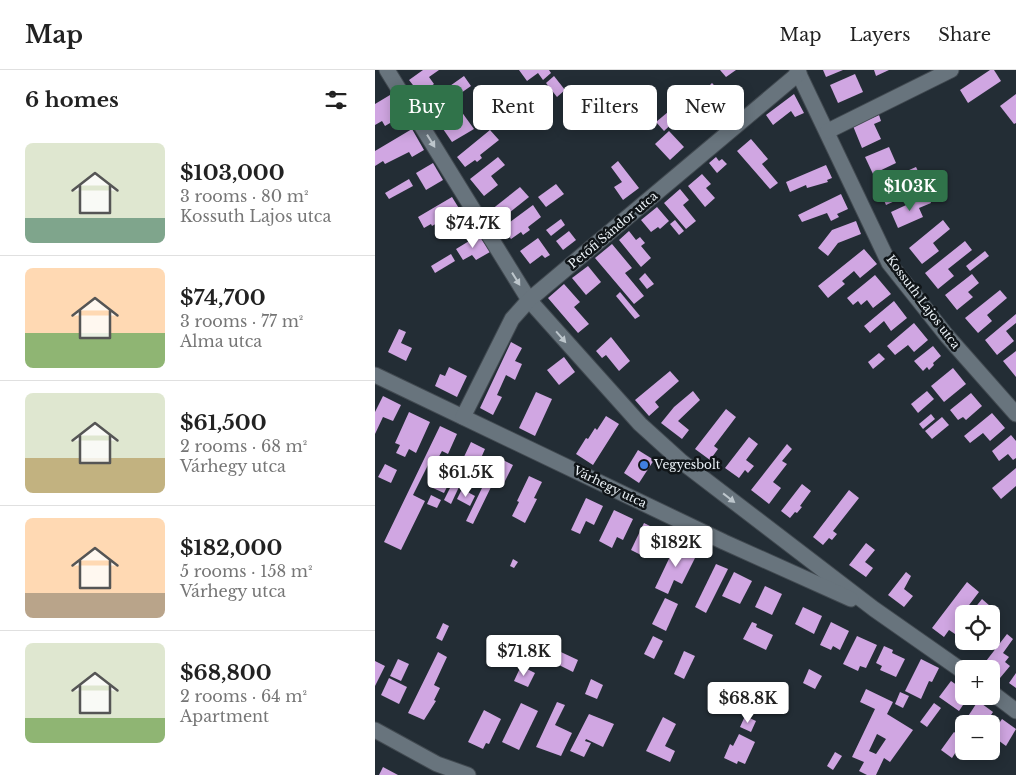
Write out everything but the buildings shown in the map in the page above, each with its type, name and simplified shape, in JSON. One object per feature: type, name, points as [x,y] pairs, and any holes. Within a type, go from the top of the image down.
[{"type":"street","name":"Várhegy utca","points":[[387,70],[529,300],[640,424],[682,462],[874,610],[955,666]]},
{"type":"street","points":[[828,131],[951,70]]},
{"type":"street","name":"Petőfi Sándor utca","points":[[463,417],[512,319],[529,300],[798,71]]},
{"type":"street","name":"Kossuth Lajos utca","points":[[798,71],[889,263],[947,336],[1016,414]]},
{"type":"street","name":"Várhegy utca","points":[[375,375],[724,542],[874,610]]},
{"type":"street","points":[[1000,699],[1016,711]]},
{"type":"street","points":[[375,730],[437,764],[468,775]]},
{"type":"place","name":"Vegyesbolt","points":[[644,465]]}]
